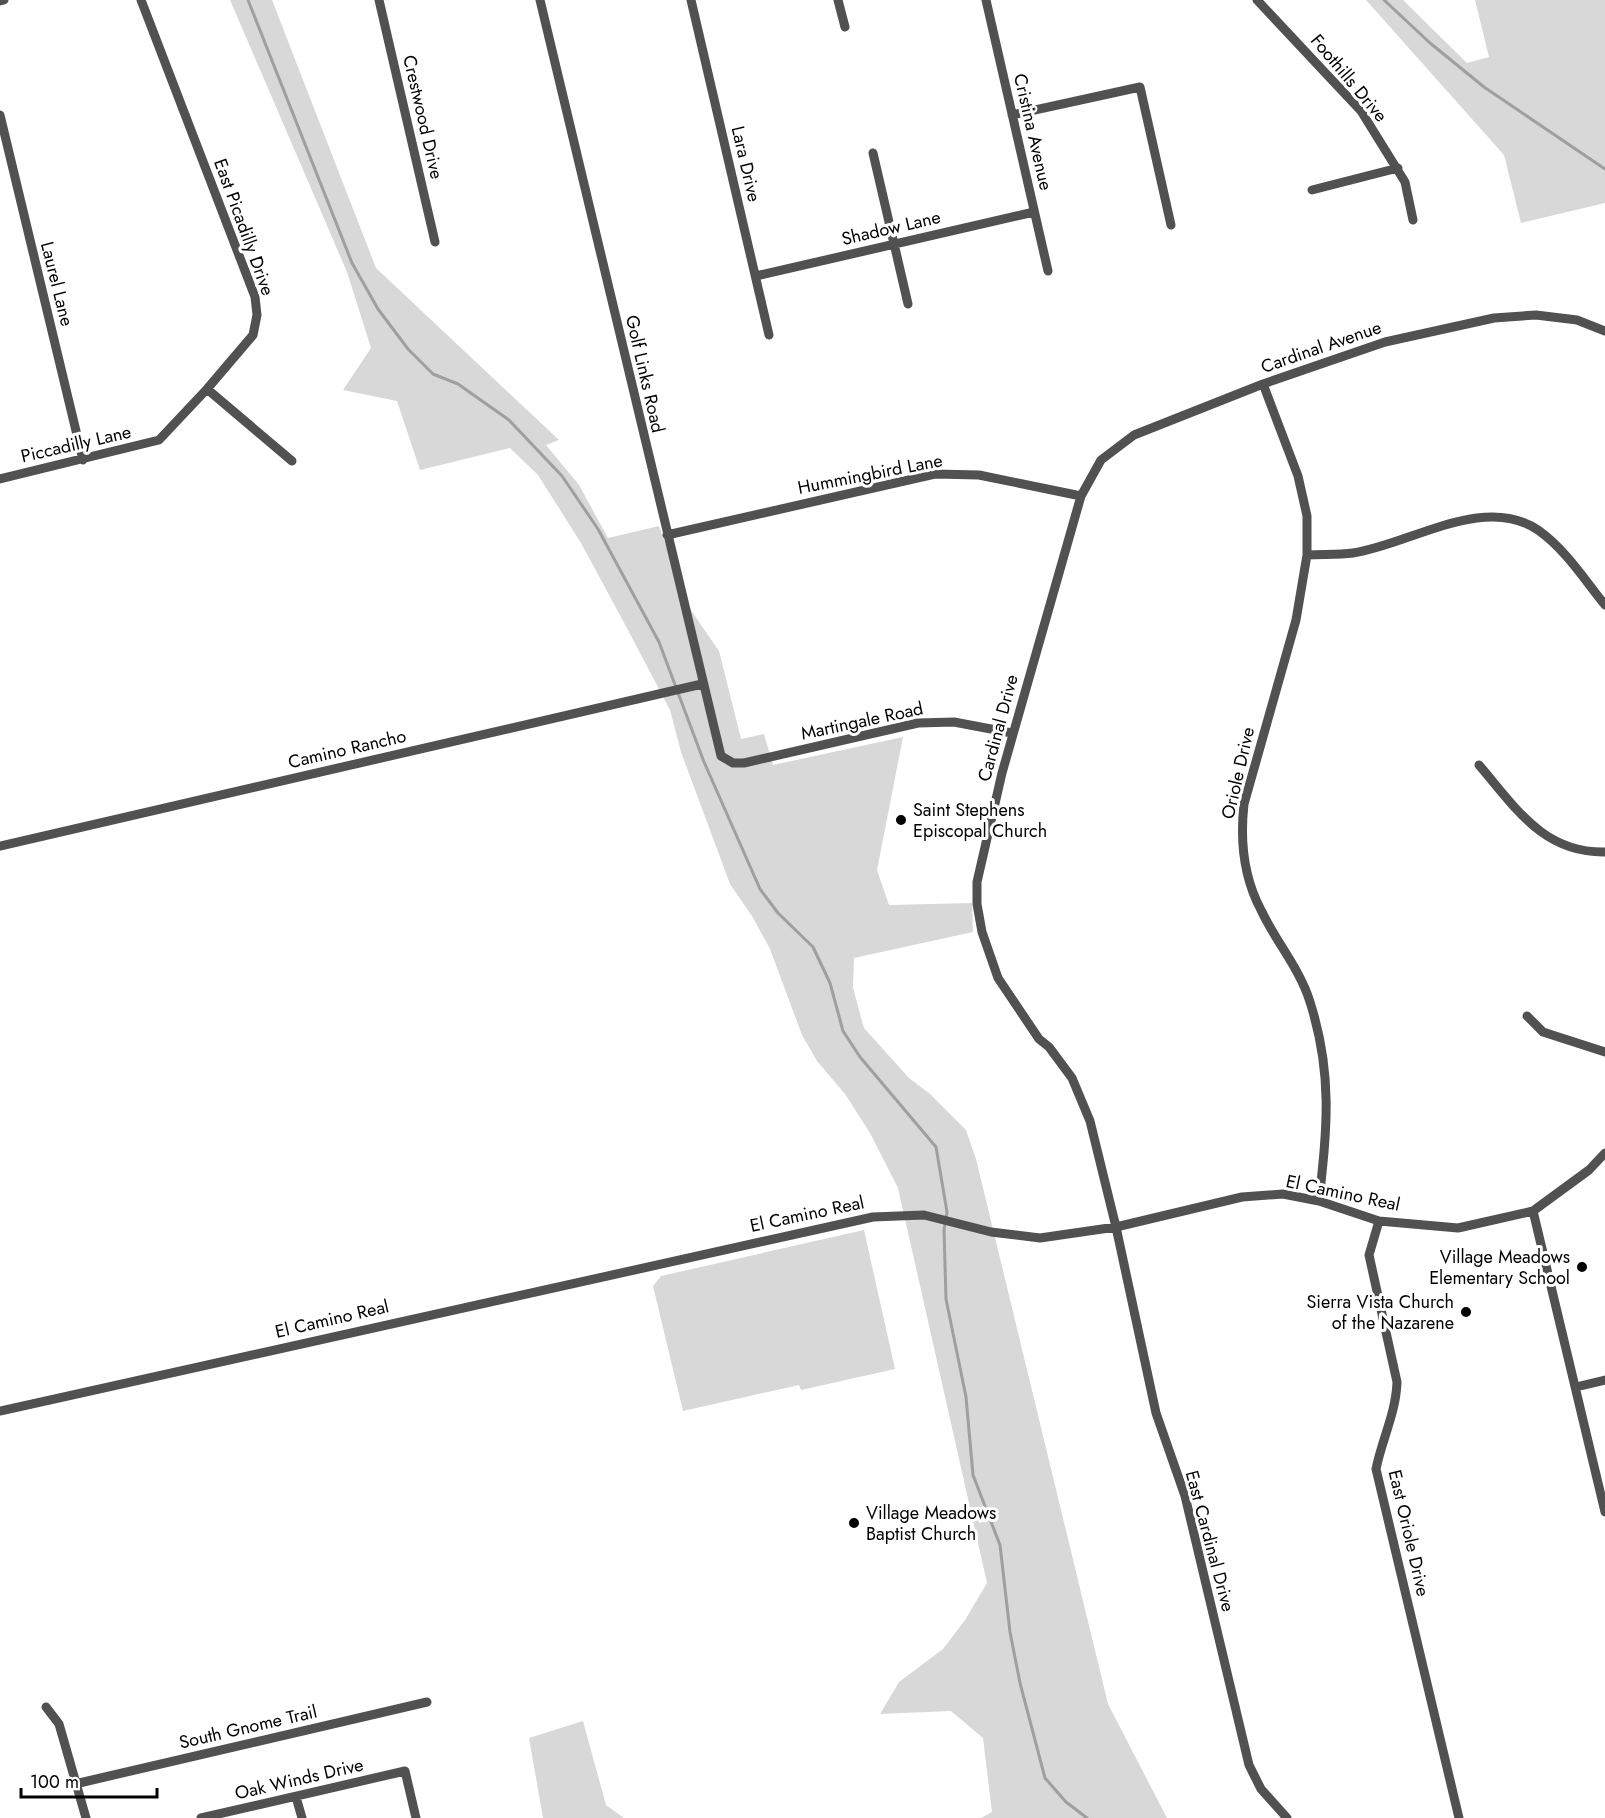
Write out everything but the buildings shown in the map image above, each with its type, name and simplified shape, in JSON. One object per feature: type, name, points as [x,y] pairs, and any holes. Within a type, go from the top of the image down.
[{"type":"street","name":"East Picadilly Drive","points":[[141,0],[255,297],[257,315],[253,335],[159,440]]},
{"type":"street","name":"Crestwood Drive","points":[[379,0],[435,242]]},
{"type":"street","name":"Golf Links Road","points":[[540,0],[721,756]]},
{"type":"street","name":"Lara Drive","points":[[691,0],[769,335]]},
{"type":"street","points":[[838,0],[845,27]]},
{"type":"street","name":"Cristina Avenue","points":[[986,0],[1048,271]]},
{"type":"street","name":"Foothills Drive","points":[[1257,0],[1361,111],[1405,182],[1413,220]]},
{"type":"street","points":[[1012,115],[1140,87],[1171,225]]},
{"type":"street","name":"Laurel Lane","points":[[0,115],[83,460]]},
{"type":"street","points":[[873,153],[908,304]]},
{"type":"street","points":[[1312,189],[1398,168]]},
{"type":"street","name":"Shadow Lane","points":[[756,276],[1035,212]]},
{"type":"street","name":"Cardinal Avenue","points":[[1081,496],[1101,460],[1115,447],[1162,423],[1263,384],[1385,342],[1494,318],[1536,315],[1577,320],[1605,331]]},
{"type":"street","name":"Oriole Drive","points":[[1263,384],[1298,476],[1307,516],[1307,555],[1296,620],[1244,804],[1241,832],[1251,887],[1260,910],[1300,978],[1321,1042],[1328,1120],[1319,1201]]},
{"type":"street","points":[[207,389],[292,461]]},
{"type":"street","name":"Piccadilly Lane","points":[[0,479],[159,440]]},
{"type":"street","name":"Hummingbird Lane","points":[[667,535],[935,474],[980,475],[1081,496]]},
{"type":"street","name":"Cardinal Drive","points":[[1081,496],[1012,733],[977,882],[977,904],[982,932],[1006,993],[1040,1039],[1063,1064],[1081,1096],[1116,1227]]},
{"type":"street","points":[[1307,555],[1353,553],[1482,516],[1512,518],[1536,529],[1557,546],[1605,605]]},
{"type":"street","name":"Camino Rancho","points":[[0,846],[702,684]]},
{"type":"street","name":"Martingale Road","points":[[721,756],[733,763],[744,763],[918,723],[954,722],[1012,733]]},
{"type":"street","points":[[1479,765],[1528,823],[1556,843],[1583,852],[1605,852]]},
{"type":"street","points":[[1527,1016],[1543,1032],[1560,1040],[1605,1053]]},
{"type":"street","name":"El Camino Real","points":[[0,1411],[793,1233],[890,1215],[924,1215],[991,1232],[1040,1238],[1116,1227],[1242,1197],[1283,1194],[1319,1201],[1379,1221],[1458,1228],[1533,1211],[1589,1170],[1605,1153]]},
{"type":"street","points":[[1533,1211],[1605,1512]]},
{"type":"street","name":"East Oriole Drive","points":[[1379,1221],[1369,1255],[1397,1382],[1396,1403],[1381,1444],[1376,1469],[1459,1818]]},
{"type":"street","name":"East Cardinal Drive","points":[[1116,1227],[1156,1413],[1185,1496],[1249,1765],[1261,1789],[1287,1818]]},
{"type":"street","points":[[1576,1387],[1605,1380]]},
{"type":"street","name":"South Gnome Trail","points":[[75,1784],[427,1702]]},
{"type":"street","points":[[45,1707],[59,1724],[86,1818]]},
{"type":"street","name":"Oak Winds Drive","points":[[201,1818],[405,1771],[416,1818]]},
{"type":"street","points":[[296,1797],[302,1818]]},
{"type":"shaded area","points":[[230,0],[272,0],[376,268],[559,440],[546,445],[579,485],[608,538],[659,526],[688,606],[719,651],[741,739],[764,734],[773,765],[903,737],[877,870],[889,905],[972,903],[973,932],[854,958],[853,988],[864,1028],[909,1078],[930,1094],[966,1130],[976,1159],[1108,1704],[1167,1818],[981,1818],[992,1812],[983,1738],[951,1711],[880,1714],[899,1682],[943,1649],[965,1620],[987,1583],[898,1188],[870,1133],[845,1094],[817,1061],[802,1035],[770,949],[752,916],[730,884],[681,752],[670,710],[581,543],[538,475],[510,448],[420,470],[397,401],[343,390],[371,348],[347,272]]},
{"type":"shaded area","points":[[1366,0],[1403,0],[1467,63],[1489,57],[1475,0],[1605,0],[1605,203],[1521,223],[1504,155]]},
{"type":"shaded area","points":[[864,1230],[895,1369],[801,1390],[799,1385],[683,1411],[653,1286],[661,1276]]},
{"type":"shaded area","points":[[583,1721],[606,1805],[624,1818],[543,1818],[529,1738]]},
{"type":"waterway","points":[[248,0],[352,263],[378,309],[408,349],[433,374],[458,384],[509,420],[562,476],[598,529],[659,642],[704,762],[760,889],[778,913],[813,947],[830,983],[843,1031],[860,1057],[936,1147],[947,1212],[944,1230],[946,1299],[966,1397],[973,1475],[1000,1545],[1010,1632],[1020,1683],[1045,1778],[1066,1802],[1087,1818]]},
{"type":"waterway","points":[[1384,0],[1430,43],[1484,87],[1605,169]]},
{"type":"place","name":"Saint Stephens Episcopal Church","points":[[901,820]]},
{"type":"place","name":"Village Meadows Elementary School","points":[[1582,1267]]},
{"type":"place","name":"Sierra Vista Church of the Nazarene","points":[[1466,1312]]},
{"type":"place","name":"Village Meadows Baptist Church","points":[[854,1523]]}]
